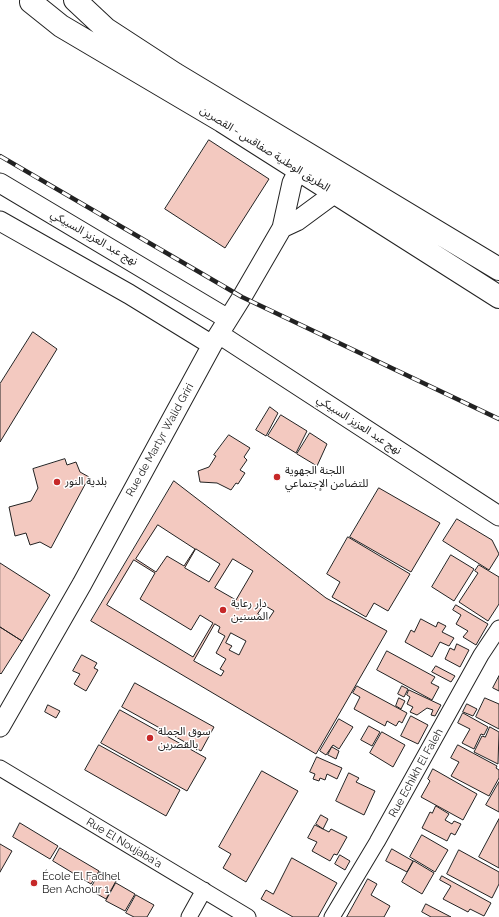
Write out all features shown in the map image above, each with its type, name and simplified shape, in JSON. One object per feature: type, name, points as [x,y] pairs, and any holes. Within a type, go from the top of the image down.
[{"type":"main road","name":"الطريق الوطنية صفاقس - القصرين","points":[[29,1],[60,26],[176,93],[302,162],[340,185],[499,269]]},
{"type":"main road","name":"الطريق الوطنية صفاقس - القصرين","points":[[78,1],[106,29],[175,74],[302,162]]},
{"type":"main road","name":"الطريق الوطنية صفاقس - القصرين","points":[[340,185],[499,297]]},
{"type":"street","points":[[282,228],[286,201],[302,162]]},
{"type":"street","name":"نهج عبد العزيز السبيكي","points":[[0,183],[220,333],[499,516]]},
{"type":"street","points":[[282,228],[297,221],[340,185]]},
{"type":"street","name":"نهج عبد العزيز السبيكي","points":[[0,221],[129,294],[220,333]]},
{"type":"street","name":"Rue de Martyr Walid Griri","points":[[0,727],[9,708],[82,584],[220,333],[282,228]]},
{"type":"street","name":"Rue Echikh El Faleh","points":[[332,917],[377,842],[481,655],[499,628]]},
{"type":"street","name":"Rue El Noujaba'a","points":[[0,768],[248,917]]},
{"type":"street","points":[[189,917],[204,890]]},
{"type":"building","points":[[209,140],[269,179],[225,248],[165,209]]},
{"type":"building","points":[[33,332],[57,349],[0,442],[0,384]]},
{"type":"building","points":[[270,407],[278,413],[266,436],[256,430]]},
{"type":"building","points":[[281,415],[307,431],[296,453],[268,436]]},
{"type":"building","points":[[310,433],[327,444],[317,466],[297,454]]},
{"type":"building","points":[[229,435],[250,448],[244,457],[247,460],[240,470],[245,473],[238,484],[236,483],[231,490],[217,483],[200,482],[198,471],[209,467],[216,456],[214,455]]},
{"type":"building","points":[[65,459],[67,465],[76,462],[80,472],[89,477],[51,548],[40,542],[30,545],[26,533],[15,536],[9,507],[31,501],[38,488],[33,469]]},
{"type":"building","name":"دار رعاية المسنين","points":[[174,481],[326,598],[387,631],[316,754],[91,621]]},
{"type":"building","points":[[379,488],[440,523],[411,572],[350,537]]},
{"type":"building","points":[[457,519],[492,540],[499,554],[489,570],[443,541]]},
{"type":"building","points":[[158,525],[195,549],[184,566],[167,556],[156,572],[136,559]]},
{"type":"building","points":[[348,537],[410,574],[388,611],[374,603],[366,617],[332,597],[340,582],[327,574]]},
{"type":"building","points":[[196,549],[220,564],[209,582],[185,568]]},
{"type":"building","points":[[451,555],[474,569],[454,601],[432,587]]},
{"type":"building","points":[[233,559],[253,571],[236,600],[215,588]]},
{"type":"building","points":[[134,560],[155,573],[140,599],[191,630],[200,615],[213,623],[193,657],[107,605]]},
{"type":"building","points":[[0,563],[50,595],[22,641],[0,627]]},
{"type":"building","points":[[479,565],[499,577],[499,604],[488,621],[459,602],[478,573],[475,571]]},
{"type":"building","points":[[264,605],[274,611],[268,620],[258,614]]},
{"type":"building","points":[[456,605],[488,624],[476,645],[463,637],[468,631],[456,624],[461,615],[453,610]]},
{"type":"building","points":[[421,619],[436,627],[438,622],[446,626],[442,632],[454,638],[449,646],[440,642],[432,657],[405,642],[411,630],[414,632]]},
{"type":"building","points":[[215,624],[220,627],[218,632],[225,636],[216,653],[226,659],[220,669],[224,671],[221,676],[194,661]]},
{"type":"building","points":[[0,627],[22,641],[1,674],[0,673]]},
{"type":"building","points":[[231,633],[246,641],[239,655],[229,650],[232,646],[226,643]]},
{"type":"building","points":[[457,644],[469,650],[460,667],[445,659],[450,648],[454,650]]},
{"type":"building","points":[[387,651],[435,677],[431,683],[439,687],[432,700],[377,670]]},
{"type":"building","points":[[82,655],[97,663],[94,668],[98,670],[86,691],[74,684],[80,674],[73,671]]},
{"type":"building","points":[[436,666],[455,676],[451,682],[432,672]]},
{"type":"building","points":[[499,676],[499,691],[493,688]]},
{"type":"building","points":[[135,683],[214,727],[201,751],[122,707]]},
{"type":"building","points":[[357,686],[407,713],[402,723],[399,721],[396,726],[387,721],[385,726],[354,709],[360,697],[353,693]]},
{"type":"building","points":[[402,686],[408,689],[404,697],[398,694]]},
{"type":"building","points":[[409,690],[441,705],[435,716],[431,715],[433,710],[427,708],[417,715],[410,712],[413,707],[407,704],[410,697],[407,695]]},
{"type":"building","points":[[399,698],[405,701],[401,709],[396,706]]},
{"type":"building","points":[[485,698],[499,704],[499,729],[476,717]]},
{"type":"building","points":[[467,704],[477,709],[473,716],[463,712]]},
{"type":"building","points":[[48,705],[60,711],[56,718],[45,712]]},
{"type":"building","points":[[120,710],[206,758],[187,791],[101,743]]},
{"type":"building","points":[[463,713],[488,727],[484,735],[481,734],[474,749],[462,743],[470,729],[458,723]]},
{"type":"building","points":[[411,716],[428,725],[418,744],[401,736]]},
{"type":"building","points":[[339,719],[353,727],[339,749],[333,745],[326,755],[320,751]]},
{"type":"building","points":[[369,726],[380,732],[372,746],[361,740]]},
{"type":"building","points":[[490,727],[499,732],[498,764],[474,752],[482,736],[485,737]]},
{"type":"building","points":[[382,732],[405,745],[393,767],[370,753]]},
{"type":"building","points":[[99,745],[180,790],[166,816],[85,770]]},
{"type":"building","points":[[458,745],[497,766],[496,768],[499,770],[499,778],[489,796],[451,776],[459,762],[451,758]]},
{"type":"building","points":[[332,747],[339,751],[336,759],[328,755]]},
{"type":"building","points":[[317,757],[342,768],[337,779],[327,774],[325,780],[320,778],[319,781],[313,779],[315,774],[310,772]]},
{"type":"building","points":[[433,769],[477,794],[463,820],[421,797],[430,781],[428,779]]},
{"type":"building","points":[[262,771],[298,791],[246,882],[223,868],[231,854],[219,847]]},
{"type":"building","points":[[349,773],[359,778],[356,782],[375,791],[364,815],[336,801]]},
{"type":"building","points":[[499,782],[499,812],[486,805]]},
{"type":"building","points":[[436,806],[449,814],[445,820],[452,824],[454,821],[461,824],[455,835],[451,833],[447,841],[422,828],[430,812],[432,813]]},
{"type":"building","points":[[321,815],[328,819],[323,829],[316,824]]},
{"type":"building","points":[[499,819],[499,868],[479,857]]},
{"type":"building","points":[[20,823],[58,846],[50,859],[13,837]]},
{"type":"building","points":[[315,825],[329,832],[331,829],[347,837],[337,855],[334,854],[330,861],[312,851],[317,842],[308,838]]},
{"type":"building","points":[[422,835],[448,850],[435,872],[410,857]]},
{"type":"building","points":[[0,844],[12,851],[0,872]]},
{"type":"building","points":[[60,848],[99,871],[91,884],[53,861]]},
{"type":"building","points":[[392,849],[413,861],[407,872],[386,861]]},
{"type":"building","points":[[459,850],[499,872],[499,884],[492,898],[447,874]]},
{"type":"building","points":[[340,855],[350,861],[345,870],[335,864]]},
{"type":"building","points":[[292,858],[337,883],[318,917],[293,917],[261,899],[266,890],[273,894]]},
{"type":"building","points":[[414,861],[434,873],[422,894],[402,882]]},
{"type":"building","points":[[100,872],[116,881],[106,899],[90,890]]},
{"type":"building","points":[[442,876],[491,903],[484,916],[470,909],[468,912],[443,899],[451,886],[440,880]]},
{"type":"building","points":[[368,879],[377,884],[371,895],[390,906],[384,917],[347,917]]},
{"type":"building","points":[[116,883],[135,894],[125,911],[106,901]]},
{"type":"building","points":[[136,895],[154,905],[147,917],[134,917],[126,913]]},
{"type":"building","points":[[426,904],[451,917],[431,917],[422,912]]},
{"type":"railway","points":[[0,156],[242,297],[499,419]]},
{"type":"place","name":"اللجنة الجهوية للتضامن الإجتماعي","points":[[277,477]]},
{"type":"place","name":"بلدية النور","points":[[57,482]]},
{"type":"place","name":"دار رعاية المسنين","points":[[223,610]]},
{"type":"place","name":"سوق الجملة بالقصرين","points":[[150,738]]},
{"type":"place","name":"École El Fadhel Ben Achour 1","points":[[34,883]]}]
